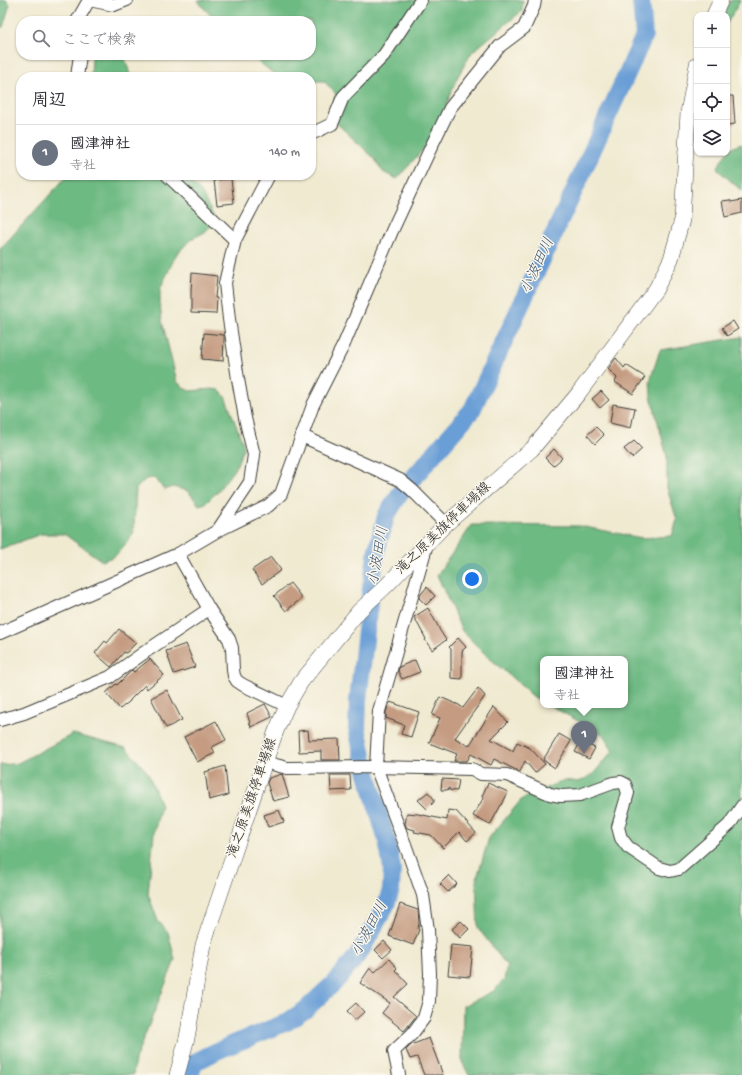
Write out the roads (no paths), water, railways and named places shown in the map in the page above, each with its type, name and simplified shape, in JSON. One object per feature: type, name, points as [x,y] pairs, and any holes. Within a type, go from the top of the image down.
[{"type":"main road","points":[[715,12],[721,0]]},
{"type":"main road","name":"滝之原美旗停車場線","points":[[177,1075],[187,1038],[203,945],[265,762],[287,706],[301,682],[359,611],[386,586],[446,524],[532,449],[578,394],[656,289],[671,259],[682,220],[688,113],[694,81]]},
{"type":"street","points":[[80,16],[89,0],[114,5],[127,0]]},
{"type":"street","points":[[316,132],[332,124],[343,97],[384,55],[421,0]]},
{"type":"street","points":[[0,633],[178,554],[217,531],[268,506],[280,494],[313,405],[344,344],[392,231],[450,108],[500,46],[524,28],[534,6],[535,0]]},
{"type":"street","points":[[78,72],[80,60]]},
{"type":"street","points":[[172,180],[235,240]]},
{"type":"street","points":[[217,531],[250,482],[254,454],[245,418],[238,379],[225,283],[235,240],[266,180]]},
{"type":"street","points":[[302,436],[400,480],[446,524]]},
{"type":"street","points":[[399,1075],[394,1051],[412,1034],[424,1018],[429,1001],[430,974],[428,930],[423,895],[406,847],[374,767],[379,711],[428,543]]},
{"type":"street","points":[[178,554],[209,609],[229,639],[232,648],[234,676],[237,681],[287,706]]},
{"type":"street","points":[[0,720],[24,713],[110,678],[173,632],[209,609]]},
{"type":"street","points":[[265,762],[287,768],[374,767],[472,769],[482,774],[507,776],[550,794],[561,796],[580,795],[613,783],[621,782],[625,784],[628,793],[618,826],[621,838],[628,847],[659,868],[670,871],[679,868],[729,825],[742,806]]},
{"type":"waterway","name":"小波田川","points":[[190,1075],[195,1062],[219,1050],[287,1022],[305,1010],[334,983],[353,961],[363,947],[386,905],[391,890],[392,868],[387,841],[367,773],[357,728],[358,700],[371,588],[377,549],[386,516],[401,492],[472,410],[644,36],[641,0]]},
{"type":"place","name":"國津神社","points":[[584,754]]}]
